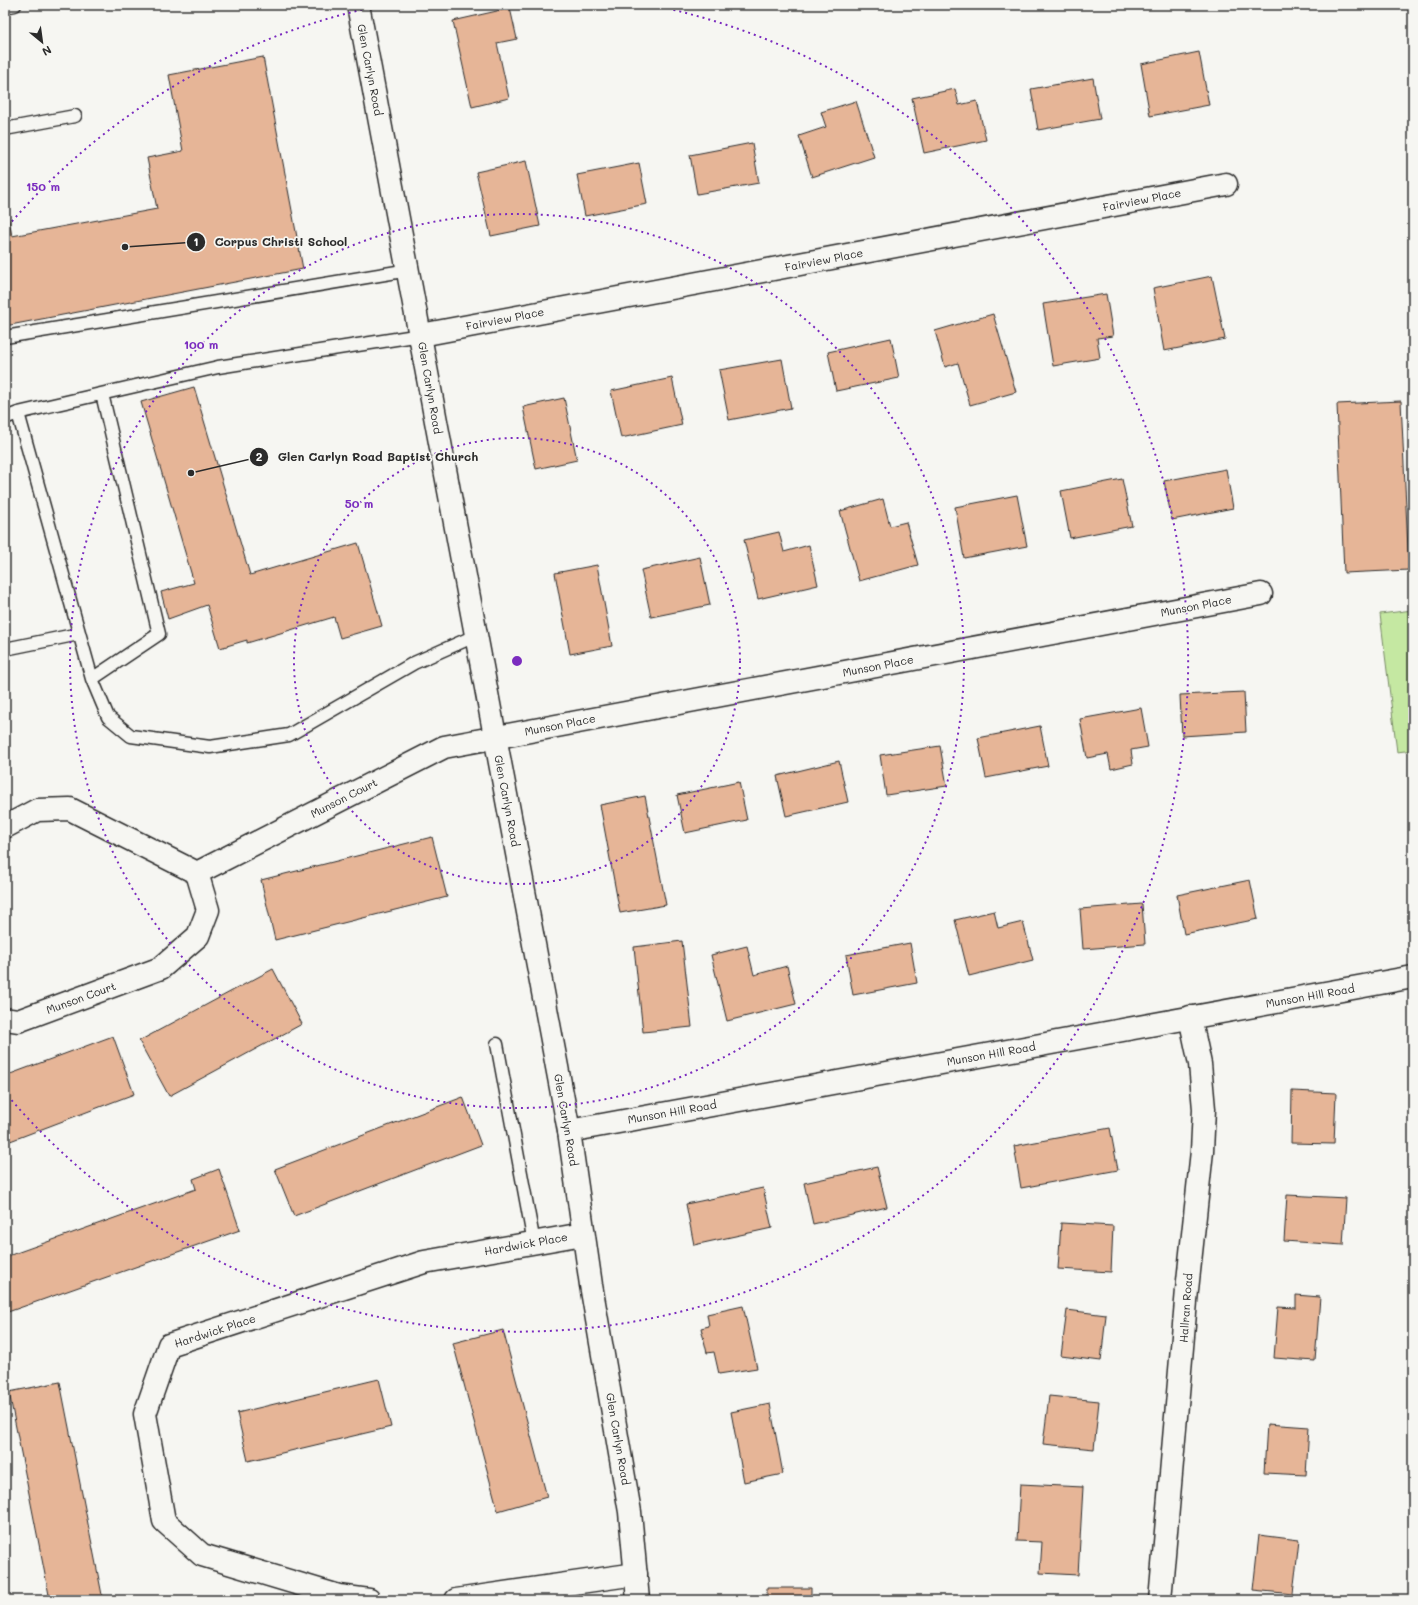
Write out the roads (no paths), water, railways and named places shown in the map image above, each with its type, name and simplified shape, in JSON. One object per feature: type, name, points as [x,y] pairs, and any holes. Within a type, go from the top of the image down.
[{"type":"street","name":"Glen Carlyn Road","points":[[358,5],[569,1131],[583,1234],[630,1512],[638,1600]]},
{"type":"street","name":"Fairview Place","points":[[421,335],[1226,184]]},
{"type":"street","name":"Munson Place","points":[[495,737],[1261,594]]},
{"type":"street","name":"Munson Court","points":[[5,1019],[18,1021],[161,968],[198,936],[208,910],[197,873],[444,747],[495,737]]},
{"type":"street","points":[[5,827],[37,810],[70,809],[197,873]]},
{"type":"street","name":"Munson Hill Road","points":[[569,1131],[1190,1017],[1413,978]]},
{"type":"street","name":"Hallran Road","points":[[1160,1600],[1187,1290],[1202,1151],[1204,1109],[1200,1064],[1190,1017]]},
{"type":"street","name":"Hardwick Place","points":[[369,1600],[339,1596],[202,1555],[164,1521],[145,1414],[169,1345],[424,1262],[583,1234]]},
{"type":"street","points":[[456,1600],[636,1574]]},
{"type":"lane","points":[[5,7],[15,5]]},
{"type":"lane","points":[[5,129],[75,116]]},
{"type":"lane","points":[[5,337],[408,270]]},
{"type":"lane","points":[[5,418],[18,413],[218,367],[421,335]]},
{"type":"lane","points":[[92,679],[159,634],[102,394]]},
{"type":"lane","points":[[18,413],[92,679],[108,716],[131,736],[210,747],[289,735],[414,663],[477,635]]},
{"type":"lane","points":[[5,649],[80,634]]},
{"type":"lane","points":[[497,1044],[534,1243]]},
{"type":"place","name":"Corpus Christi School","points":[[125,247]]},
{"type":"place","name":"Glen Carlyn Road Baptist Church","points":[[191,473]]}]
